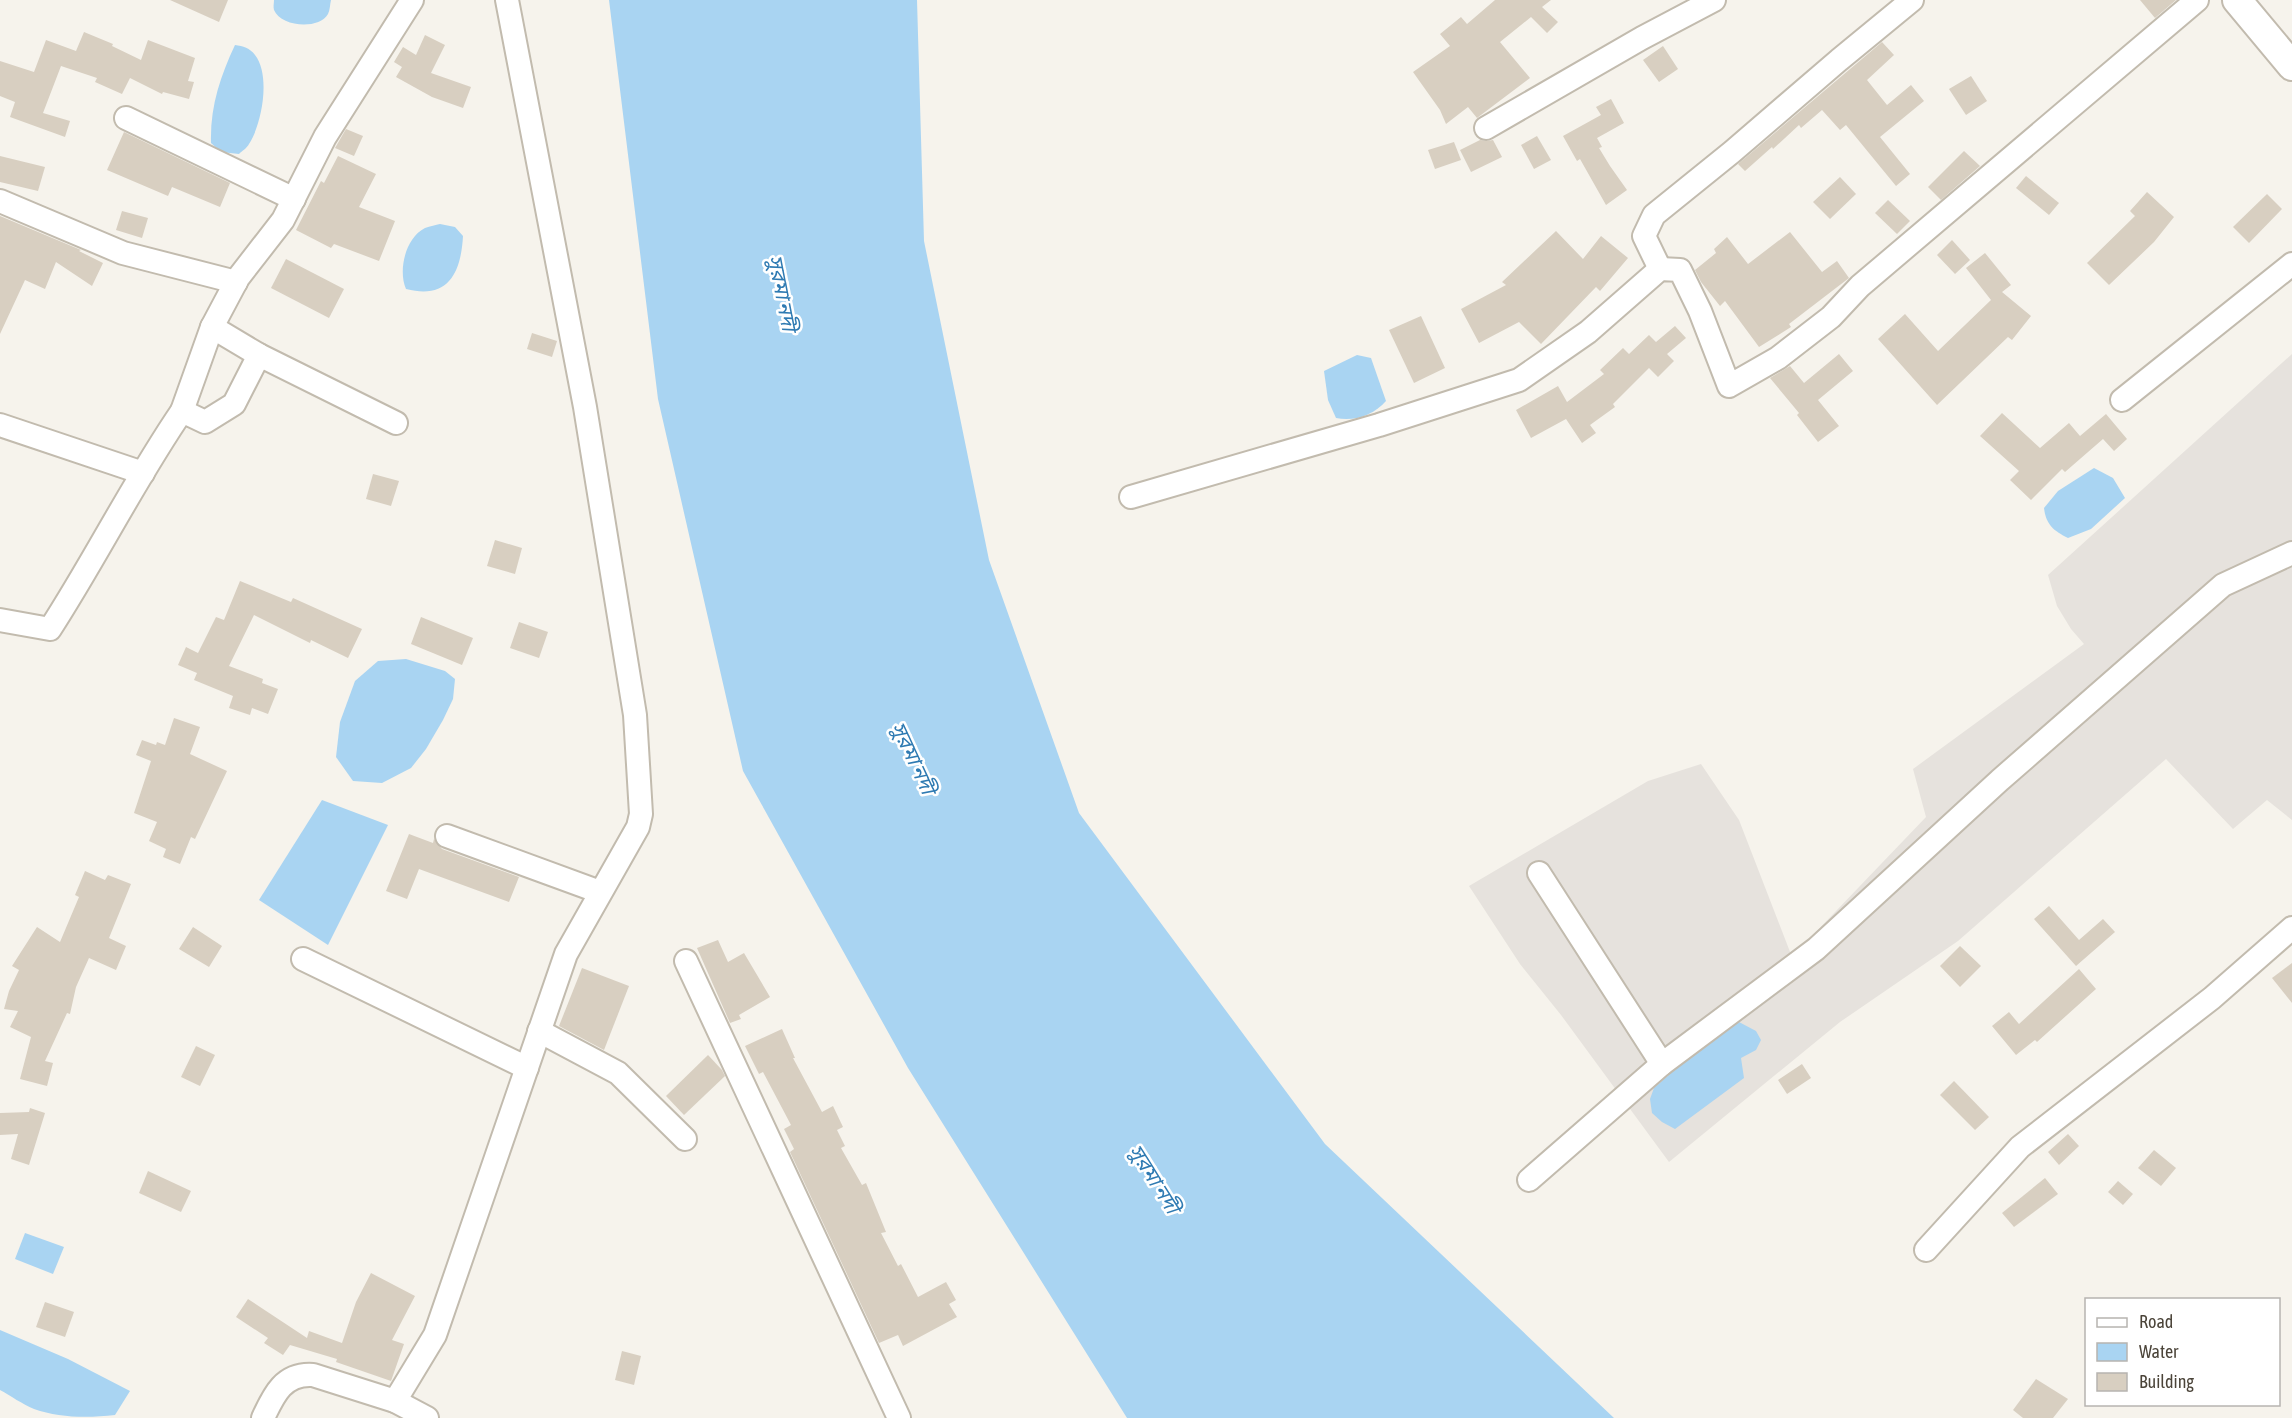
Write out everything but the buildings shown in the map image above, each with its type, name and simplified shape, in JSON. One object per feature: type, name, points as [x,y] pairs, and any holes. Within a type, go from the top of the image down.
[{"type":"street","points":[[0,620],[50,629],[83,578],[143,473],[182,411],[212,327],[236,282],[283,220],[325,137],[412,0]]},
{"type":"street","points":[[395,1401],[435,1335],[566,954],[638,827],[641,814],[635,715],[585,407],[507,0]]},
{"type":"street","points":[[1486,128],[1642,38],[1714,0]]},
{"type":"street","points":[[1660,269],[1644,236],[1654,215],[1912,0]]},
{"type":"street","points":[[1131,497],[1379,425],[1520,380],[1588,332],[1660,269],[1680,270],[1700,311],[1729,386],[1778,358],[1831,317],[1860,286],[2197,0]]},
{"type":"street","points":[[2237,0],[2292,66]]},
{"type":"street","points":[[126,118],[294,199]]},
{"type":"street","points":[[0,201],[123,253],[236,282]]},
{"type":"street","points":[[2122,400],[2292,264]]},
{"type":"street","points":[[212,327],[259,355],[396,423]]},
{"type":"street","points":[[182,411],[205,422],[234,404],[259,355]]},
{"type":"street","points":[[0,425],[143,473]]},
{"type":"street","points":[[1529,1179],[1662,1064],[1816,949],[2000,780],[2223,585],[2292,553]]},
{"type":"street","points":[[447,836],[600,892]]},
{"type":"street","points":[[1539,873],[1662,1064]]},
{"type":"street","points":[[1926,1250],[2020,1147],[2212,998],[2292,928]]},
{"type":"street","points":[[303,959],[527,1068]]},
{"type":"street","points":[[686,961],[899,1418]]},
{"type":"street","points":[[539,1031],[618,1073],[685,1139]]},
{"type":"street","points":[[263,1418],[287,1379],[300,1374],[313,1375],[395,1401],[427,1418]]},
{"type":"shaded area","points":[[2292,354],[2292,820],[2267,800],[2233,829],[2166,759],[1958,941],[1840,1022],[1669,1162],[1561,1015],[1520,964],[1469,886],[1648,781],[1701,764],[1739,820],[1792,957],[1926,817],[1913,769],[2084,644],[2071,629],[2057,606],[2048,575]]},
{"type":"water","points":[[274,0],[331,0],[329,12],[323,19],[317,23],[300,24],[278,16],[274,10]]},
{"type":"water","name":"সুরমা নদী","points":[[609,0],[917,0],[924,241],[989,560],[1079,813],[1325,1144],[1614,1418],[1127,1418],[908,1068],[743,771],[658,399]]},
{"type":"water","points":[[235,45],[246,48],[255,55],[260,64],[264,87],[261,112],[254,135],[239,154],[221,152],[211,143],[212,117],[217,92]]},
{"type":"water","points":[[440,224],[455,227],[463,236],[462,249],[455,272],[450,281],[432,291],[406,289],[403,264],[412,239],[425,228]]},
{"type":"water","points":[[1357,355],[1371,358],[1386,401],[1376,410],[1363,416],[1350,419],[1336,418],[1328,400],[1324,371]]},
{"type":"water","points":[[2094,468],[2113,478],[2125,498],[2091,529],[2068,538],[2052,527],[2044,508],[2058,491]]},
{"type":"water","points":[[406,659],[445,671],[455,679],[453,699],[426,749],[411,768],[382,783],[353,781],[336,757],[340,722],[355,681],[378,661]]},
{"type":"water","points":[[322,800],[388,825],[328,945],[259,900]]},
{"type":"water","points":[[1739,1022],[1756,1031],[1761,1040],[1756,1050],[1741,1058],[1744,1078],[1675,1129],[1662,1122],[1652,1113],[1650,1099],[1654,1088],[1696,1051]]},
{"type":"water","points":[[25,1233],[64,1247],[53,1274],[15,1259]]},
{"type":"water","points":[[0,1330],[68,1359],[130,1391],[115,1415],[63,1416],[30,1407],[0,1390]]}]
